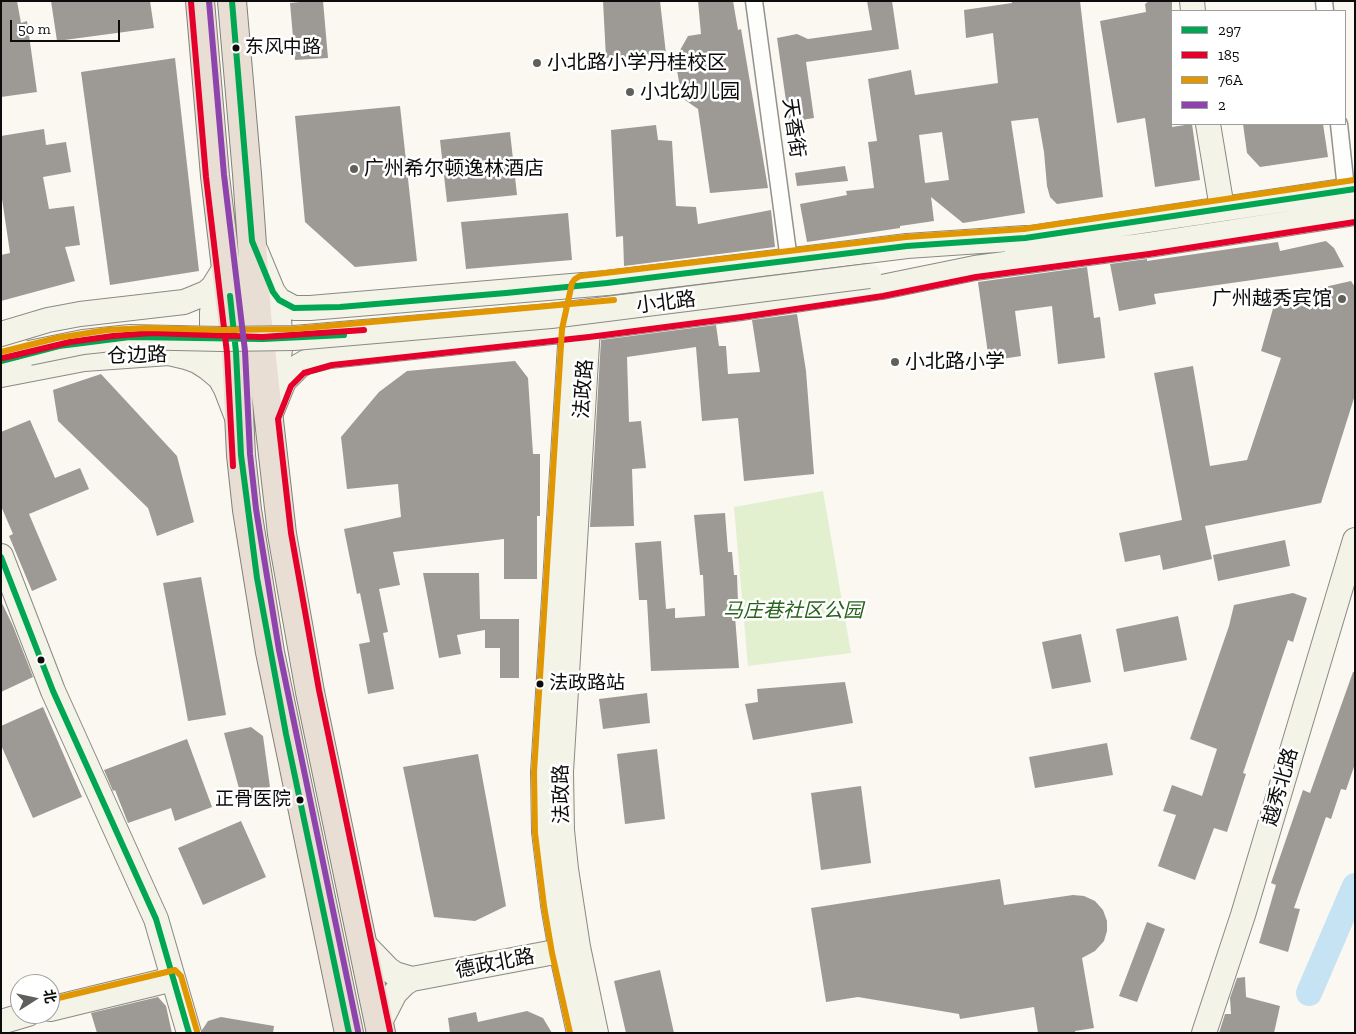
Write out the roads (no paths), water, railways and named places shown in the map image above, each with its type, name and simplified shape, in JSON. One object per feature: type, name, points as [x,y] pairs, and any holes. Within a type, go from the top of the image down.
[{"type":"highway","points":[[200,1],[215,176],[236,352],[239,422],[247,510],[270,652],[349,1033]]},
{"type":"highway","points":[[232,1],[260,349],[282,534],[300,638],[380,1028]]},
{"type":"street","name":"天香街","points":[[754,1],[789,260]]},
{"type":"street","points":[[1208,125],[1222,208]]},
{"type":"street","points":[[1339,125],[1350,189]]},
{"type":"street","name":"小北路","points":[[866,271],[1025,238],[1350,189]]},
{"type":"street","name":"小北路","points":[[269,418],[284,381],[299,366],[306,362],[330,356],[580,329],[843,293],[975,268],[1148,245],[1355,213]]},
{"type":"street","name":"小北路","points":[[252,241],[273,292],[279,300],[294,308],[323,308],[581,285],[907,246],[1025,238]]},
{"type":"street","points":[[1,334],[30,325],[80,314],[184,302],[206,293],[226,266]]},
{"type":"street","name":"小北路","points":[[27,348],[68,333],[120,326],[152,324],[232,328],[288,327],[526,308],[720,284],[866,271],[923,271],[975,268]]},
{"type":"street","points":[[652,277],[639,289],[636,297],[642,311],[654,319]]},
{"type":"street","name":"法政路","points":[[579,1033],[569,949],[560,772],[581,285]]},
{"type":"street","points":[[169,305],[182,308],[191,314],[196,320],[198,329],[193,343],[169,353]]},
{"type":"street","points":[[323,308],[310,323],[310,336],[313,346],[330,356]]},
{"type":"street","points":[[1,350],[27,348]]},
{"type":"street","points":[[1,361],[27,348]]},
{"type":"street","name":"仓边路","points":[[1,375],[84,359],[169,353],[197,361],[220,378],[226,388],[239,422]]},
{"type":"street","name":"越秀北路","points":[[1204,1033],[1243,915],[1355,540]]},
{"type":"street","points":[[1,556],[53,691],[156,919],[189,1033]]},
{"type":"street","points":[[361,941],[388,969],[395,974],[412,979]]},
{"type":"street","name":"法政路","points":[[569,949],[596,1033]]},
{"type":"street","name":"德政北路","points":[[412,979],[569,949]]},
{"type":"street","points":[[60,1006],[174,978]]},
{"type":"street","points":[[380,1028],[395,992],[412,979]]},
{"type":"waterway","points":[[1309,993],[1355,886]]},
{"type":"place","name":"东风中路","points":[[236,48]]},
{"type":"place","name":"小北路小学丹桂校区","points":[[537,63]]},
{"type":"place","name":"小北幼儿园","points":[[630,92]]},
{"type":"place","name":"广州希尔顿逸林酒店","points":[[354,169]]},
{"type":"place","name":"广州越秀宾馆","points":[[1342,299]]},
{"type":"place","name":"小北路小学","points":[[895,362]]},
{"type":"place","name":"法政路站","points":[[540,684]]},
{"type":"place","name":"正骨医院","points":[[300,800]]},
{"type":"park label","name":"马庄巷社区公园","points":[[793,611]]}]
